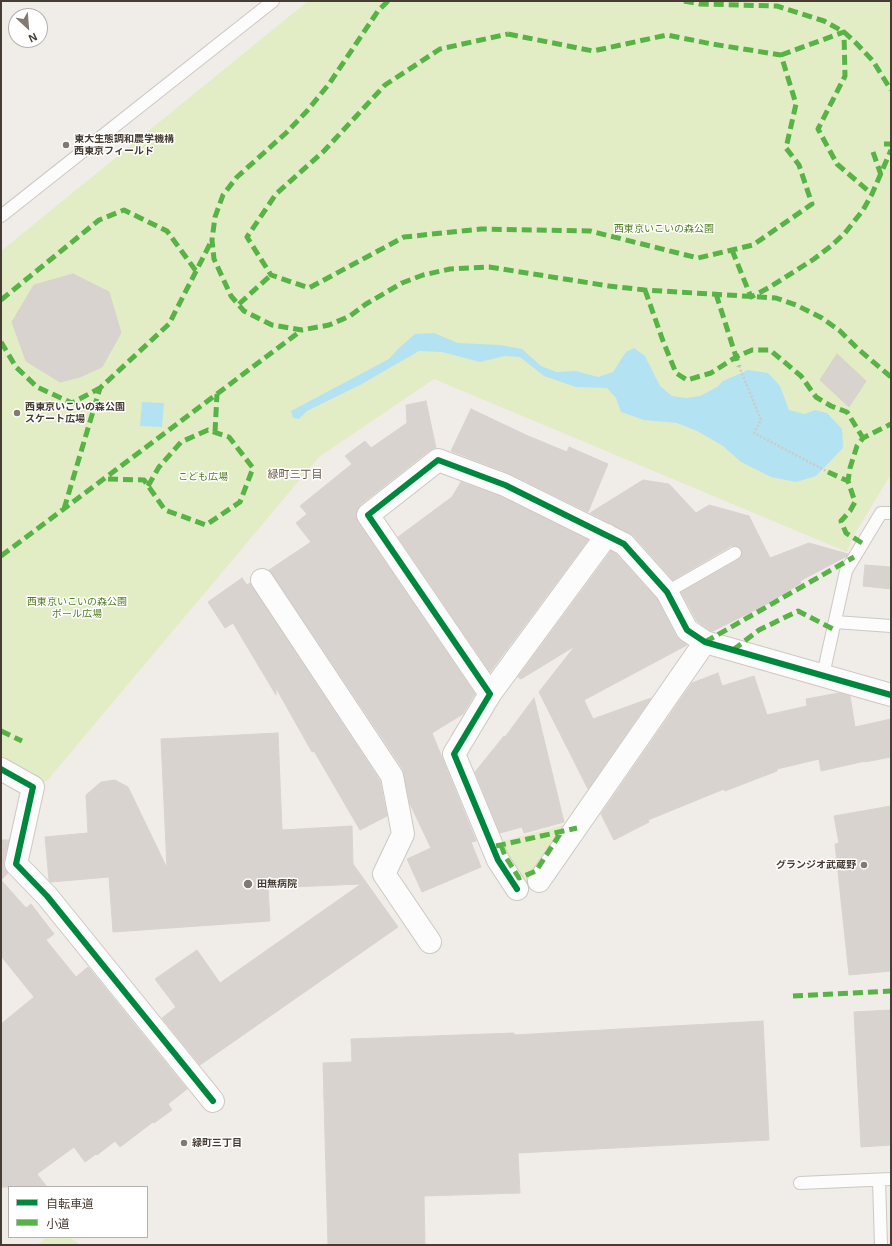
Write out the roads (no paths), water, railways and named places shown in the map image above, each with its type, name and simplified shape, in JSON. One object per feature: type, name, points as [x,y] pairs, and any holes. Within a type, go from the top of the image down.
[{"type":"street","points":[[490,694],[368,515],[438,460],[505,485],[624,544],[667,592],[687,630],[705,642],[891,695]]},
{"type":"street","points":[[517,889],[498,860],[454,754],[490,694],[606,535]]},
{"type":"street","points":[[262,580],[392,776],[403,834],[384,874],[430,942]]},
{"type":"street","points":[[540,881],[705,642]]},
{"type":"street","points":[[1,769],[33,786],[16,864],[48,896],[213,1101]]},
{"type":"lane","points":[[1,216],[274,1]]},
{"type":"lane","points":[[823,675],[846,571],[881,512],[891,513]]},
{"type":"lane","points":[[667,592],[735,553]]},
{"type":"lane","points":[[834,622],[891,626]]},
{"type":"lane","points":[[800,1183],[885,1180],[881,1245]]},
{"type":"water","points":[[434,333],[458,343],[500,345],[522,349],[541,366],[556,372],[576,371],[598,377],[613,372],[626,352],[634,348],[645,356],[660,386],[672,396],[686,398],[700,396],[717,387],[723,381],[748,370],[768,373],[780,386],[789,410],[805,414],[815,410],[827,413],[842,429],[843,448],[816,476],[796,482],[771,477],[741,462],[723,446],[697,431],[677,423],[644,420],[621,412],[616,398],[607,388],[576,387],[544,376],[520,357],[505,356],[480,362],[442,352],[419,351],[360,385],[307,411],[299,419],[293,418],[291,411],[389,359],[415,334]]},
{"type":"water","points":[[142,402],[164,403],[162,427],[140,426]]},
{"type":"place","name":"東大生態調和農学機構 西東京フィールド","points":[[66,145]]},
{"type":"place","name":"西東京いこいの森公園 スケート広場","points":[[17,413]]},
{"type":"place","name":"グランジオ武蔵野","points":[[864,865]]},
{"type":"place","name":"田無病院","points":[[248,884]]},
{"type":"place","name":"緑町三丁目","points":[[184,1143]]},
{"type":"district","name":"緑町三丁目","points":[[295,475]]},
{"type":"park label","name":"西東京いこいの森公園","points":[[664,229]]},
{"type":"park label","name":"こども広場","points":[[203,477]]},
{"type":"park label","name":"西東京いこいの森公園 ボール広場","points":[[77,608]]}]
